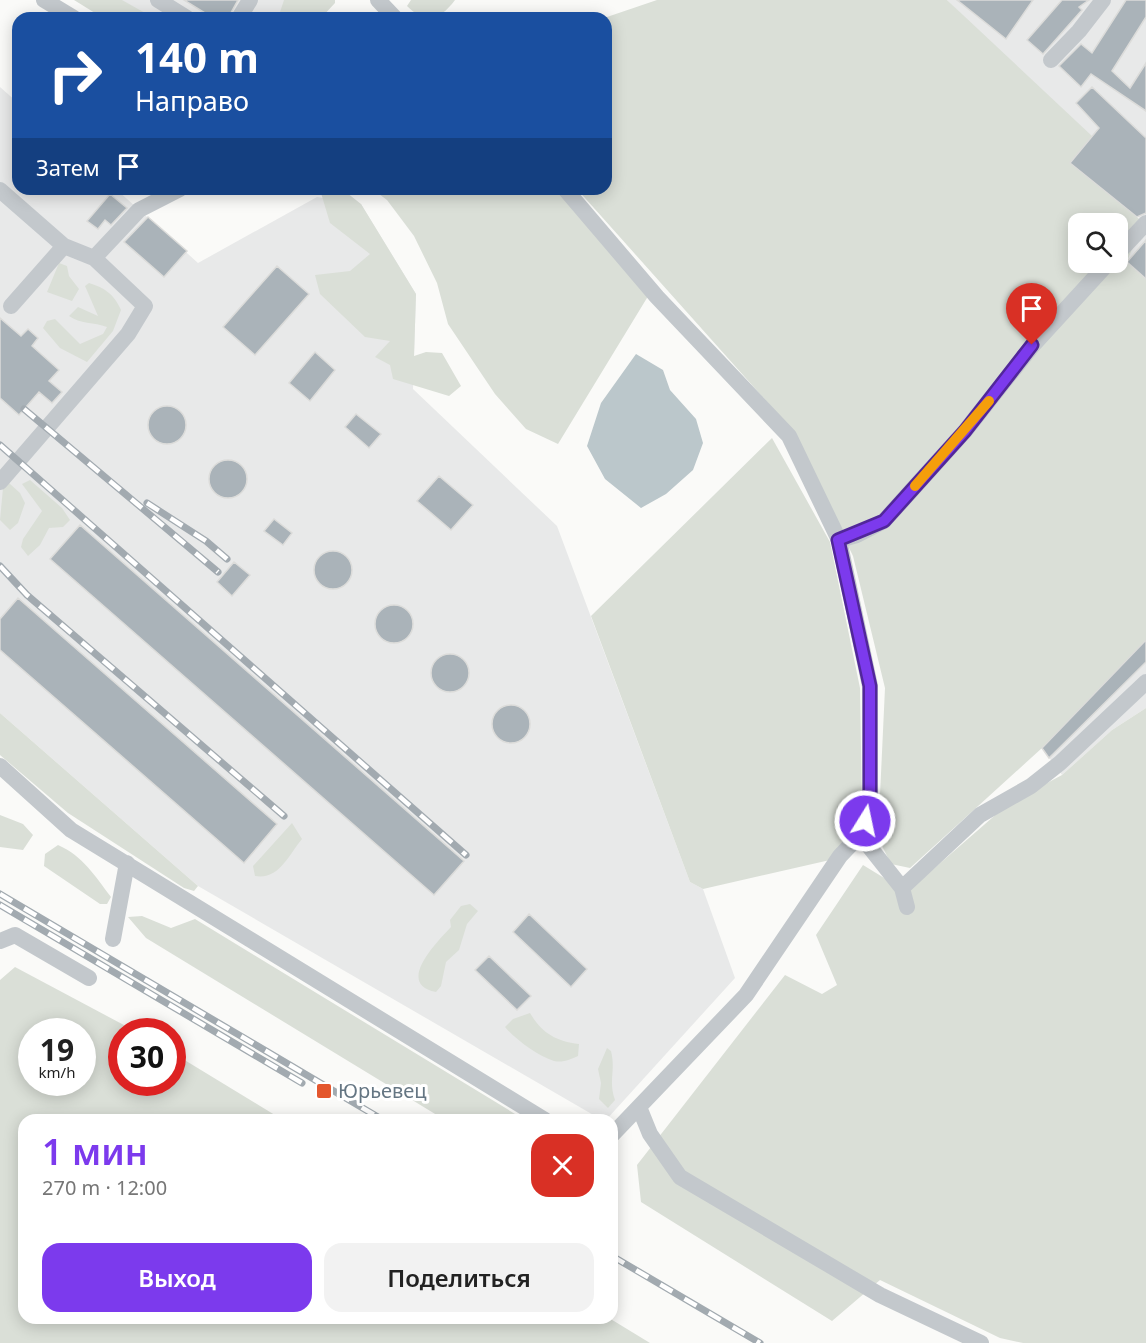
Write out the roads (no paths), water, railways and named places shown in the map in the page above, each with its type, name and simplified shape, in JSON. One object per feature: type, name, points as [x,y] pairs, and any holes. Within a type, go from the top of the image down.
[{"type":"street","points":[[44,0],[64,12]]},
{"type":"street","points":[[158,0],[177,12]]},
{"type":"street","points":[[1051,60],[1079,31],[1102,0]]},
{"type":"street","points":[[0,190],[64,246],[94,258],[145,306],[128,334],[0,482]]},
{"type":"street","points":[[94,258],[139,210],[168,195]]},
{"type":"street","points":[[570,195],[657,297],[789,436],[838,540],[870,686],[870,807],[860,836],[840,856],[746,995],[618,1129]]},
{"type":"street","points":[[1128,243],[1146,224]]},
{"type":"street","points":[[11,306],[64,246]]},
{"type":"street","points":[[838,540],[884,521],[965,431],[1032,345],[1099,273]]},
{"type":"street","points":[[902,888],[980,815],[1031,786],[1060,763],[1146,682]]},
{"type":"street","points":[[0,766],[71,830],[535,1114]]},
{"type":"street","points":[[860,836],[902,888],[907,907]]},
{"type":"street","points":[[113,939],[127,863]]},
{"type":"street","points":[[0,941],[15,935],[88,978]]},
{"type":"street","points":[[639,1107],[650,1134],[680,1177],[880,1295],[981,1343]]},
{"type":"railway","points":[[24,409],[218,572]]},
{"type":"railway","points":[[0,445],[466,855]]},
{"type":"railway","points":[[147,503],[206,541],[227,559]]},
{"type":"railway","points":[[0,566],[27,595],[284,816]]},
{"type":"railway","points":[[0,894],[373,1114]]},
{"type":"railway","points":[[0,905],[302,1083]]},
{"type":"railway","points":[[618,1260],[760,1343]]},
{"type":"place","name":"Юрьевец","points":[[324,1091]]}]
